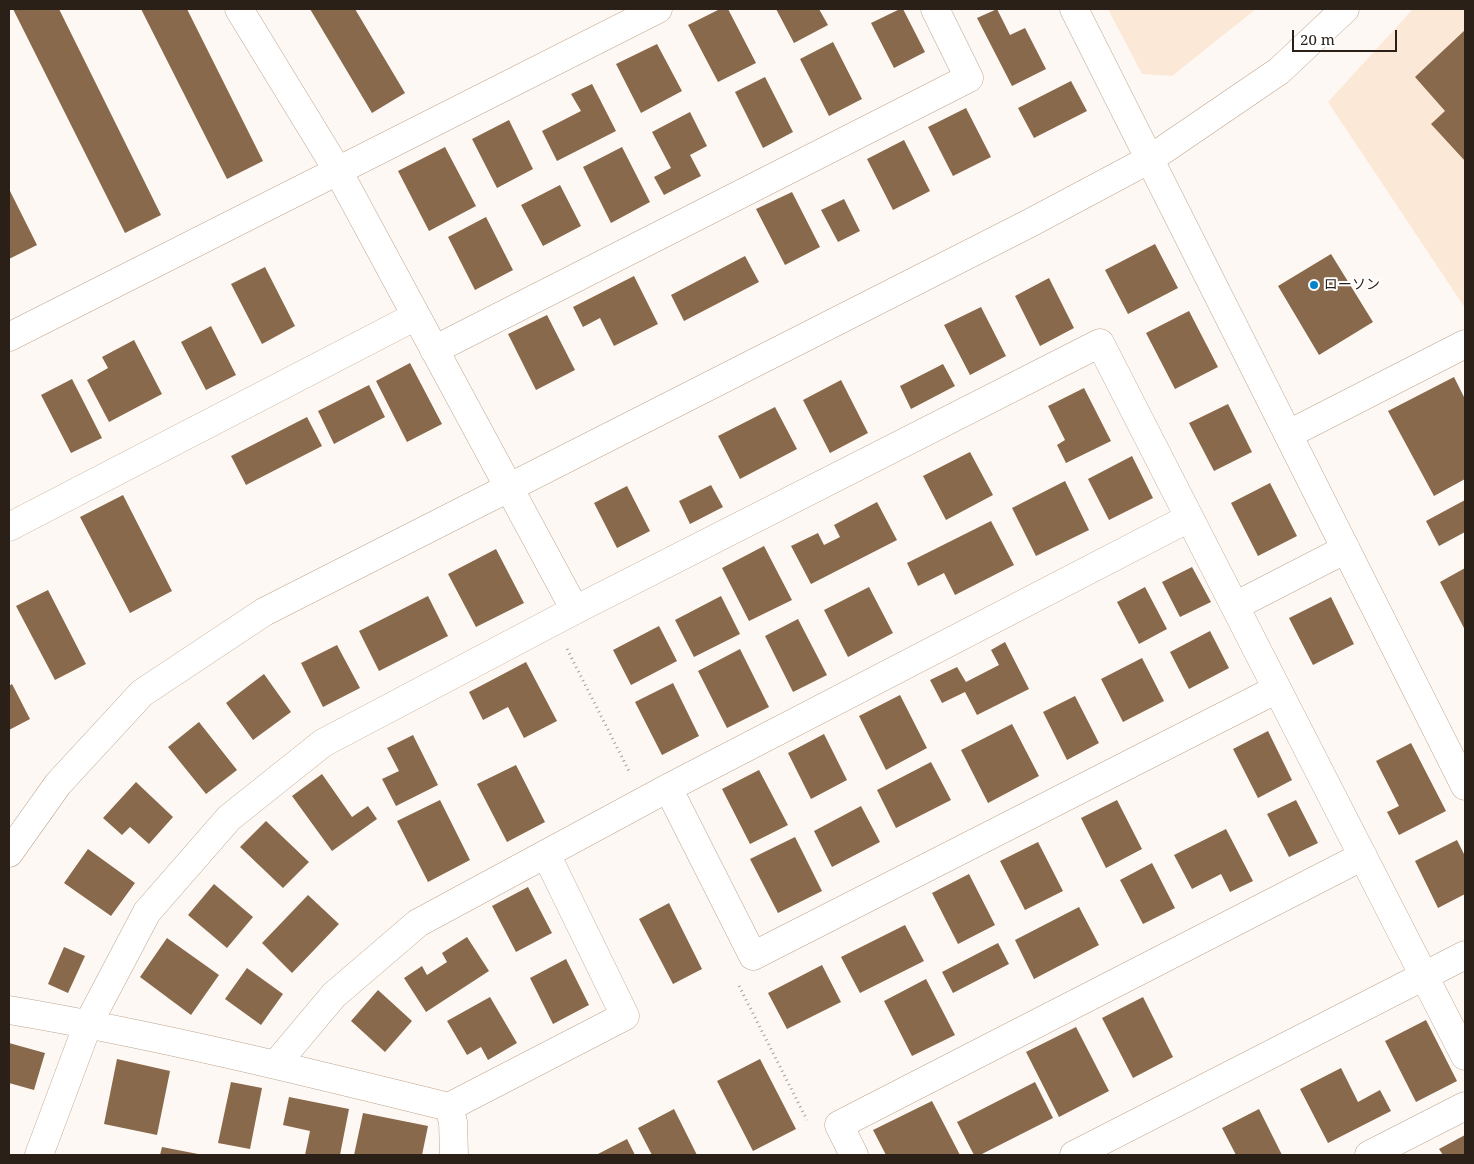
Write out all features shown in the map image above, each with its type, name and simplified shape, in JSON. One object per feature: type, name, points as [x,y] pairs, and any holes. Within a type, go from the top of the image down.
[{"type":"street","points":[[240,9],[338,171],[575,610]]},
{"type":"street","points":[[9,337],[658,9]]},
{"type":"street","points":[[434,350],[969,78],[935,9]]},
{"type":"street","points":[[1074,9],[1346,549],[1462,772]]},
{"type":"street","points":[[10,846],[58,784],[142,693],[264,612],[1021,227],[1150,159],[1279,71],[1345,9]]},
{"type":"street","points":[[9,527],[416,316]]},
{"type":"street","points":[[38,1155],[88,1024],[147,912],[229,818],[323,743],[575,610],[1100,343],[1465,1056]]},
{"type":"street","points":[[1289,434],[1465,344]]},
{"type":"street","points":[[276,1064],[334,995],[418,923],[668,788],[1190,518]]},
{"type":"street","points":[[1235,606],[1346,549]]},
{"type":"street","points":[[668,788],[753,956],[1277,689]]},
{"type":"street","points":[[9,1010],[88,1024],[276,1064],[449,1107],[625,1016],[546,854]]},
{"type":"street","points":[[854,1155],[839,1125],[1363,856]]},
{"type":"street","points":[[1074,1155],[1465,955]]},
{"type":"street","points":[[1369,1155],[1465,1106]]},
{"type":"street","points":[[449,1107],[453,1122],[454,1155]]},
{"type":"shaded area","points":[[1108,9],[1256,9],[1172,76],[1142,74]]},
{"type":"shaded area","points":[[1413,9],[1465,9],[1465,308],[1328,102]]},
{"type":"building","points":[[13,9],[59,9],[161,215],[125,233]]},
{"type":"building","points":[[141,9],[187,9],[263,161],[227,179]]},
{"type":"building","points":[[310,9],[355,9],[405,93],[372,113]]},
{"type":"building","points":[[720,9],[728,9],[756,63],[718,82],[688,25]]},
{"type":"building","points":[[776,9],[819,9],[828,25],[794,43]]},
{"type":"building","points":[[903,9],[925,52],[894,68],[871,23]]},
{"type":"building","points":[[997,9],[1010,35],[1025,28],[1046,69],[1012,86],[977,18]]},
{"type":"building","points":[[1465,30],[1465,161],[1431,124],[1445,111],[1415,77]]},
{"type":"building","points":[[833,42],[862,99],[829,116],[800,59]]},
{"type":"building","points":[[657,44],[682,91],[641,113],[616,64]]},
{"type":"building","points":[[765,77],[793,132],[763,148],[735,92]]},
{"type":"building","points":[[1071,81],[1087,111],[1034,138],[1018,108]]},
{"type":"building","points":[[592,84],[616,131],[557,161],[542,131],[581,111],[571,94]]},
{"type":"building","points":[[966,108],[991,157],[953,176],[928,127]]},
{"type":"building","points":[[690,112],[707,146],[690,155],[701,176],[664,195],[654,177],[671,168],[652,132]]},
{"type":"building","points":[[509,120],[533,169],[497,188],[472,139]]},
{"type":"building","points":[[904,140],[930,191],[893,210],[867,159]]},
{"type":"building","points":[[445,147],[476,206],[429,231],[398,171]]},
{"type":"building","points":[[622,147],[650,202],[611,223],[583,167]]},
{"type":"building","points":[[560,185],[581,226],[543,246],[521,205]]},
{"type":"building","points":[[9,189],[37,245],[9,259]]},
{"type":"building","points":[[792,192],[820,247],[785,265],[756,209]]},
{"type":"building","points":[[844,199],[860,231],[838,242],[821,210]]},
{"type":"building","points":[[486,217],[513,270],[475,290],[448,237]]},
{"type":"building","points":[[1155,244],[1178,288],[1128,314],[1105,270]]},
{"type":"building","points":[[1331,254],[1373,322],[1319,355],[1278,286]]},
{"type":"building","points":[[745,256],[759,282],[684,321],[671,295]]},
{"type":"building","points":[[265,267],[295,326],[262,344],[231,284]]},
{"type":"building","points":[[634,276],[658,324],[614,346],[600,318],[583,327],[573,307]]},
{"type":"building","points":[[1049,278],[1074,328],[1040,346],[1015,296]]},
{"type":"building","points":[[981,307],[1006,356],[970,375],[944,325]]},
{"type":"building","points":[[1189,311],[1218,367],[1175,389],[1146,333]]},
{"type":"building","points":[[547,315],[575,370],[536,390],[508,334]]},
{"type":"building","points":[[211,326],[236,375],[206,390],[181,342]]},
{"type":"building","points":[[134,340],[162,394],[109,422],[87,380],[108,368],[102,357]]},
{"type":"building","points":[[410,363],[442,424],[407,442],[376,381]]},
{"type":"building","points":[[943,364],[955,386],[911,409],[900,386]]},
{"type":"building","points":[[1454,377],[1465,399],[1465,479],[1434,496],[1388,411]]},
{"type":"building","points":[[72,379],[102,438],[71,453],[41,395]]},
{"type":"building","points":[[841,380],[868,433],[830,453],[803,400]]},
{"type":"building","points":[[369,385],[385,417],[334,444],[318,411]]},
{"type":"building","points":[[1084,388],[1111,441],[1066,463],[1057,445],[1065,440],[1048,406]]},
{"type":"building","points":[[1228,404],[1252,452],[1214,471],[1189,423]]},
{"type":"building","points":[[775,407],[797,449],[740,479],[718,436]]},
{"type":"building","points":[[307,417],[322,446],[246,485],[231,456]]},
{"type":"building","points":[[970,452],[993,495],[946,520],[923,476]]},
{"type":"building","points":[[1132,456],[1153,498],[1109,520],[1088,479]]},
{"type":"building","points":[[1065,481],[1089,530],[1036,556],[1012,508]]},
{"type":"building","points":[[1270,483],[1297,536],[1258,556],[1231,503]]},
{"type":"building","points":[[711,485],[723,507],[690,524],[679,501]]},
{"type":"building","points":[[627,486],[650,531],[617,548],[594,503]]},
{"type":"building","points":[[123,495],[172,591],[130,613],[80,517]]},
{"type":"building","points":[[1465,500],[1465,532],[1439,546],[1426,521]]},
{"type":"building","points":[[877,502],[897,540],[811,584],[791,546],[818,533],[824,545],[840,537],[834,525]]},
{"type":"building","points":[[991,521],[1014,565],[955,595],[944,573],[918,586],[907,563]]},
{"type":"building","points":[[764,546],[792,600],[749,621],[722,568]]},
{"type":"building","points":[[496,549],[524,603],[476,627],[448,574]]},
{"type":"building","points":[[1192,567],[1211,602],[1180,617],[1162,582]]},
{"type":"building","points":[[1465,568],[1465,630],[1440,582]]},
{"type":"building","points":[[869,587],[893,633],[848,657],[824,610]]},
{"type":"building","points":[[1145,587],[1167,629],[1139,644],[1117,602]]},
{"type":"building","points":[[48,590],[86,664],[55,680],[16,606]]},
{"type":"building","points":[[428,596],[448,636],[379,671],[359,631]]},
{"type":"building","points":[[721,596],[740,634],[694,657],[675,620]]},
{"type":"building","points":[[1331,597],[1354,644],[1313,665],[1289,618]]},
{"type":"building","points":[[798,619],[827,675],[793,692],[765,636]]},
{"type":"building","points":[[659,626],[677,661],[631,685],[613,650]]},
{"type":"building","points":[[1210,631],[1229,668],[1189,689],[1170,652]]},
{"type":"building","points":[[1005,642],[1029,689],[977,715],[965,692],[942,703],[930,680],[957,667],[966,682],[999,665],[991,650]]},
{"type":"building","points":[[337,645],[360,688],[323,707],[301,663]]},
{"type":"building","points":[[740,649],[769,707],[727,728],[698,671]]},
{"type":"building","points":[[1142,658],[1164,701],[1123,722],[1101,679]]},
{"type":"building","points":[[526,662],[557,721],[524,738],[508,707],[483,720],[469,692]]},
{"type":"building","points":[[264,674],[291,712],[253,740],[226,703]]},
{"type":"building","points":[[673,683],[699,736],[662,755],[635,702]]},
{"type":"building","points":[[12,684],[30,719],[9,730],[9,686]]},
{"type":"building","points":[[900,695],[927,748],[886,770],[859,716]]},
{"type":"building","points":[[1075,696],[1099,743],[1067,760],[1043,712]]},
{"type":"building","points":[[199,722],[237,770],[206,794],[168,747]]},
{"type":"building","points":[[1012,724],[1039,776],[988,803],[961,750]]},
{"type":"building","points":[[1268,731],[1292,780],[1258,798],[1233,749]]},
{"type":"building","points":[[824,734],[847,780],[811,799],[788,753]]},
{"type":"building","points":[[413,735],[438,785],[396,806],[382,779],[399,771],[387,748]]},
{"type":"building","points":[[1411,743],[1446,811],[1399,835],[1387,812],[1399,806],[1376,761]]},
{"type":"building","points":[[931,762],[951,800],[896,828],[877,790]]},
{"type":"building","points":[[516,765],[545,822],[507,842],[477,784]]},
{"type":"building","points":[[759,770],[788,825],[750,844],[722,789]]},
{"type":"building","points":[[322,774],[352,817],[368,806],[377,819],[332,851],[292,796]]},
{"type":"building","points":[[136,782],[173,817],[149,844],[130,827],[122,835],[103,818]]},
{"type":"building","points":[[440,800],[470,860],[428,882],[397,821]]},
{"type":"building","points":[[1117,800],[1142,849],[1106,868],[1081,818]]},
{"type":"building","points":[[1296,800],[1318,843],[1289,857],[1267,814]]},
{"type":"building","points":[[861,806],[880,842],[832,867],[814,831]]},
{"type":"building","points":[[266,821],[309,862],[283,888],[240,847]]},
{"type":"building","points":[[1226,829],[1253,881],[1230,892],[1221,874],[1192,889],[1174,855]]},
{"type":"building","points":[[795,837],[822,891],[778,913],[750,859]]},
{"type":"building","points":[[1457,840],[1465,856],[1465,894],[1438,908],[1415,861]]},
{"type":"building","points":[[1038,842],[1063,891],[1025,910],[1000,861]]},
{"type":"building","points":[[88,849],[135,883],[111,916],[64,883]]},
{"type":"building","points":[[1152,863],[1175,908],[1143,924],[1120,880]]},
{"type":"building","points":[[969,874],[995,925],[958,944],[932,893]]},
{"type":"building","points":[[214,884],[253,917],[227,948],[188,915]]},
{"type":"building","points":[[528,887],[552,933],[516,952],[492,906]]},
{"type":"building","points":[[308,895],[339,924],[292,973],[262,943]]},
{"type":"building","points":[[669,903],[702,969],[673,984],[639,919]]},
{"type":"building","points":[[1079,907],[1099,945],[1034,979],[1015,940]]},
{"type":"building","points":[[905,925],[924,961],[860,993],[841,957]]},
{"type":"building","points":[[467,937],[489,971],[426,1012],[404,978],[422,966],[427,975],[447,962],[442,953]]},
{"type":"building","points":[[167,938],[219,975],[191,1015],[140,977]]},
{"type":"building","points":[[998,943],[1009,964],[953,993],[942,972]]},
{"type":"building","points":[[64,947],[85,956],[68,993],[48,984]]},
{"type":"building","points":[[566,959],[589,1005],[553,1024],[530,978]]},
{"type":"building","points":[[822,965],[841,1002],[787,1029],[768,993]]},
{"type":"building","points":[[247,968],[283,994],[261,1025],[225,999]]},
{"type":"building","points":[[926,979],[955,1035],[912,1056],[884,1001]]},
{"type":"building","points":[[378,990],[412,1021],[385,1052],[351,1021]]},
{"type":"building","points":[[490,997],[517,1043],[488,1060],[481,1047],[467,1055],[447,1021]]},
{"type":"building","points":[[1143,997],[1173,1057],[1133,1078],[1102,1018]]},
{"type":"building","points":[[1426,1020],[1457,1081],[1416,1102],[1385,1041]]},
{"type":"building","points":[[1076,1027],[1109,1091],[1059,1117],[1026,1052]]},
{"type":"building","points":[[9,1043],[45,1053],[34,1090],[9,1083]]},
{"type":"building","points":[[117,1059],[170,1071],[157,1135],[104,1124]]},
{"type":"building","points":[[760,1059],[796,1129],[753,1151],[717,1081]]},
{"type":"building","points":[[1341,1068],[1358,1102],[1380,1090],[1391,1111],[1328,1143],[1300,1089]]},
{"type":"building","points":[[231,1082],[262,1088],[250,1149],[218,1143]]},
{"type":"building","points":[[1035,1082],[1053,1118],[980,1155],[974,1155],[957,1122]]},
{"type":"building","points":[[289,1097],[349,1109],[340,1155],[305,1155],[310,1131],[283,1125]]},
{"type":"building","points":[[932,1101],[960,1155],[886,1155],[873,1130]]},
{"type":"building","points":[[674,1109],[697,1155],[652,1155],[638,1128]]},
{"type":"building","points":[[1259,1109],[1282,1155],[1236,1155],[1222,1128]]},
{"type":"building","points":[[363,1113],[428,1126],[422,1155],[354,1155]]},
{"type":"building","points":[[1465,1135],[1465,1155],[1443,1155],[1439,1149]]},
{"type":"building","points":[[627,1139],[635,1155],[596,1155]]},
{"type":"building","points":[[162,1147],[198,1154],[198,1155],[160,1155]]},
{"type":"place","name":"ローソン","points":[[1314,285]]}]
